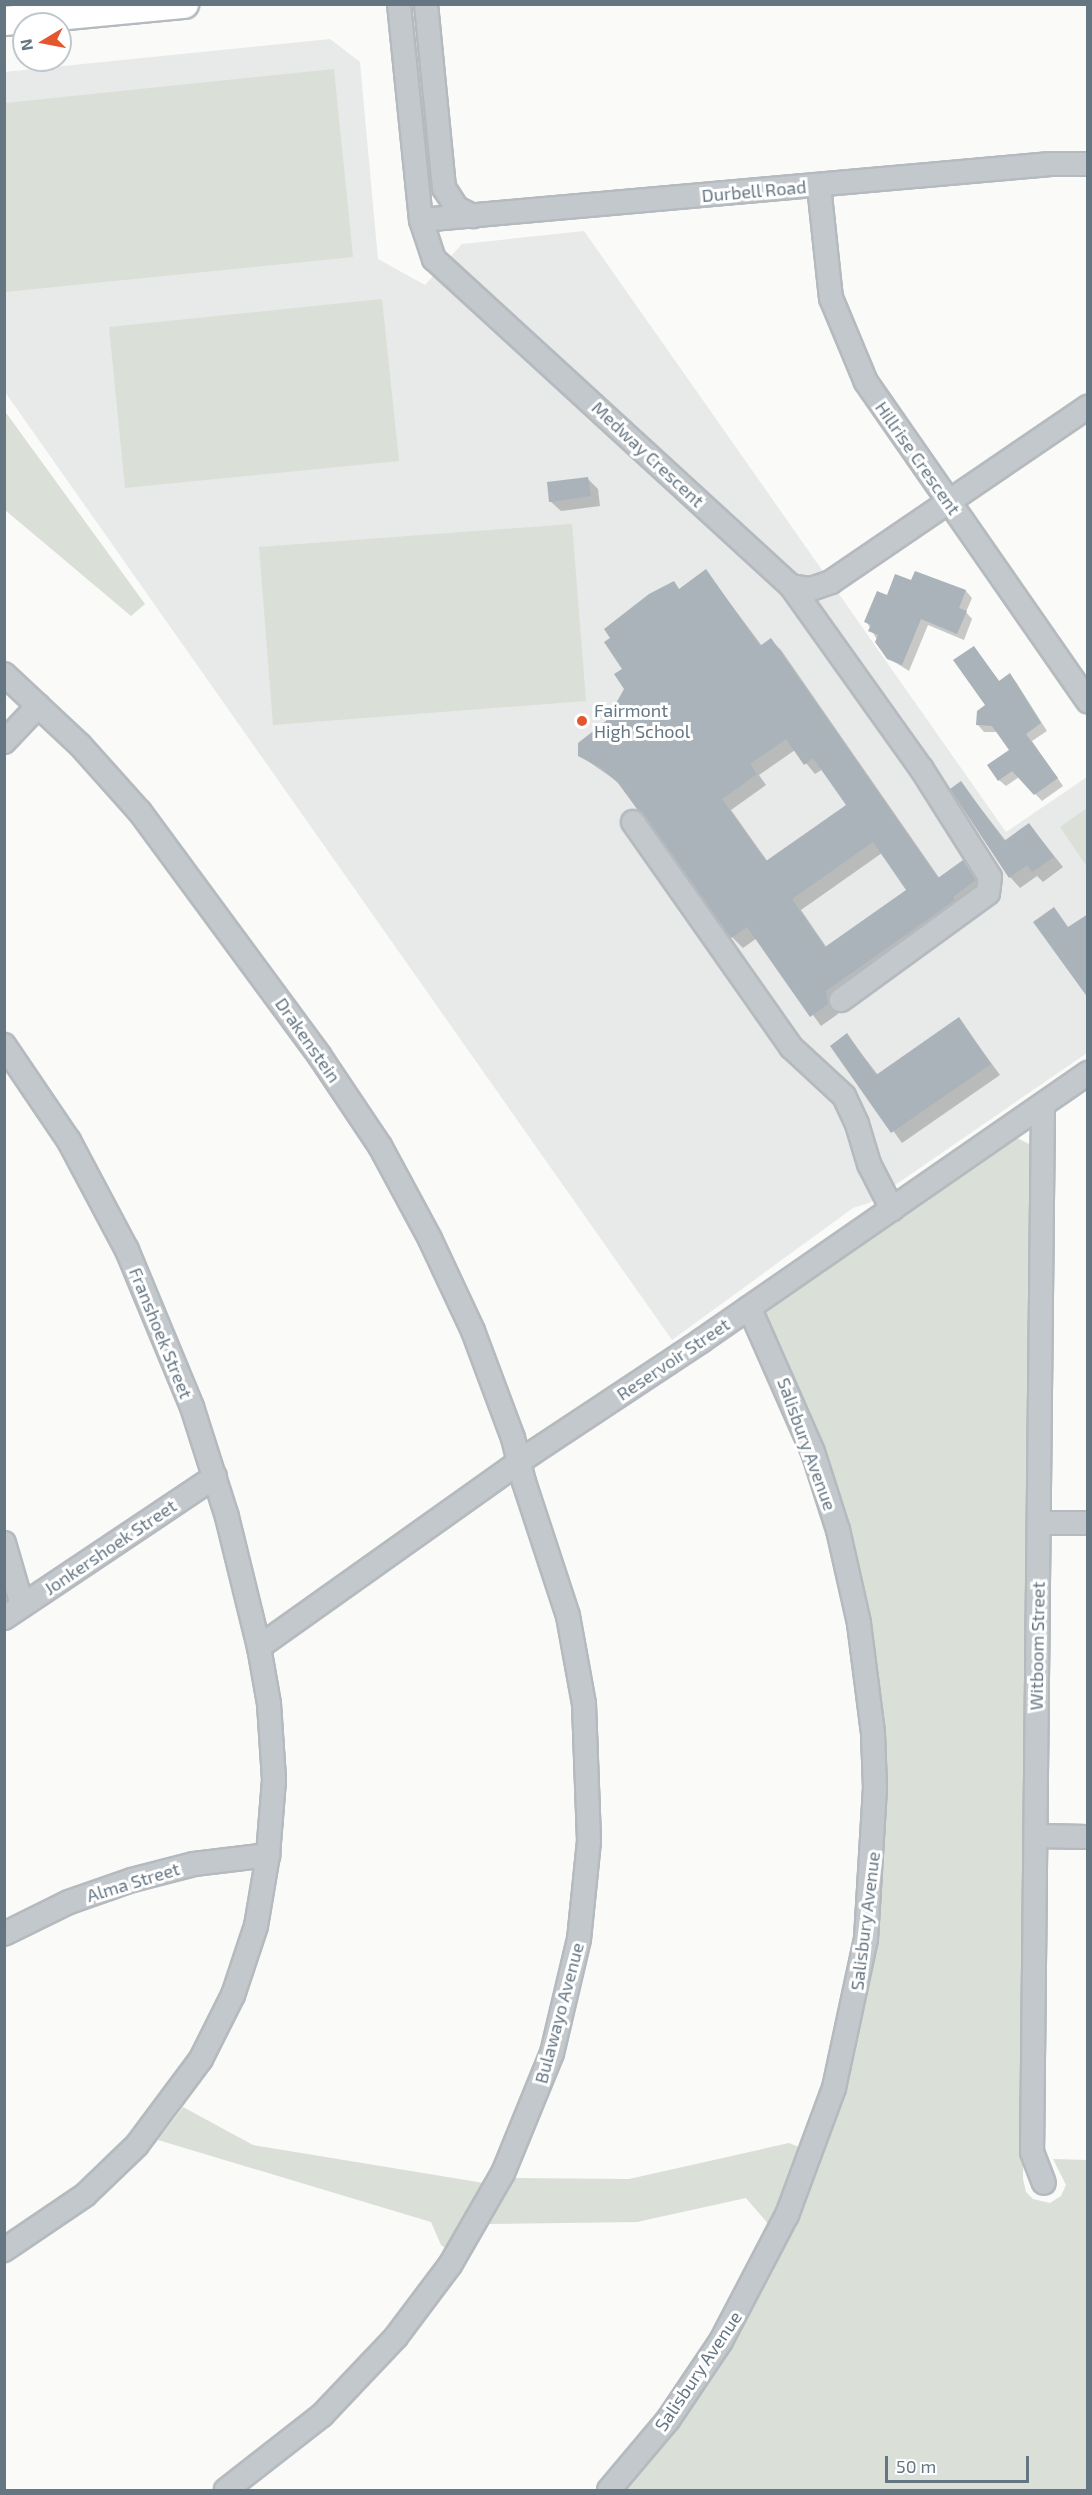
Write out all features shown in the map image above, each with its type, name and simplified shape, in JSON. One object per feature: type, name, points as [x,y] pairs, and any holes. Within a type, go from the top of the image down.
[{"type":"main road","points":[[4,21],[184,4]]},
{"type":"street","name":"Medway Crescent","points":[[399,4],[421,220],[428,252],[441,268],[791,586],[921,768],[978,853],[990,877],[988,893],[841,1000]]},
{"type":"street","points":[[426,4],[442,180],[451,202],[472,216]]},
{"type":"street","name":"Durbell Road","points":[[421,220],[1051,164],[1088,164]]},
{"type":"street","name":"Hillrise Crescent","points":[[819,186],[828,279],[846,337],[866,382],[1088,701]]},
{"type":"street","points":[[791,586],[823,586],[950,503],[1088,407]]},
{"type":"street","name":"Drakenstein","points":[[4,675],[80,745],[140,812],[319,1054],[380,1146],[430,1239],[473,1332],[513,1438],[519,1465]]},
{"type":"street","points":[[4,742],[38,706]]},
{"type":"street","points":[[633,822],[791,1047],[844,1096],[857,1124],[869,1164],[892,1209]]},
{"type":"street","name":"Franshoek Street","points":[[4,1045],[69,1141],[127,1250],[166,1339],[215,1477],[259,1647],[273,1742],[268,1855],[246,1961],[218,2028],[182,2089],[137,2145],[85,2195],[4,2250]]},
{"type":"street","name":"Reservoir Street","points":[[259,1647],[1088,1073]]},
{"type":"street","name":"Witboom Street","points":[[1043,1106],[1032,2152],[1044,2183]]},
{"type":"street","name":"Salisbury Avenue","points":[[609,2490],[668,2420],[721,2341],[787,2215],[834,2088],[866,1940],[875,1788],[871,1711],[859,1623],[838,1530],[813,1452],[749,1307]]},
{"type":"street","name":"Bulawayo Avenue","points":[[225,2490],[322,2415],[358,2380],[427,2297],[486,2208],[531,2113],[552,2053],[579,1939],[585,1890],[588,1747],[568,1617],[519,1465]]},
{"type":"street","name":"Jonkershoek Street","points":[[13,1612],[215,1477]]},
{"type":"street","points":[[1039,1523],[1088,1523]]},
{"type":"street","points":[[4,1544],[13,1612]]},
{"type":"street","points":[[1036,1836],[1088,1837]]},
{"type":"street","name":"Alma Street","points":[[4,1934],[69,1902],[132,1880],[194,1863],[268,1855]]},
{"type":"shaded area","name":"Fairmont High School","points":[[330,39],[360,62],[378,259],[425,285],[462,244],[584,231],[1006,832],[1087,777],[1087,1053],[869,1203],[853,1208],[672,1340],[5,392],[4,72],[72,72],[72,65]]},
{"type":"shaded area","points":[[334,69],[353,257],[5,292],[5,103]]},
{"type":"shaded area","points":[[382,299],[399,461],[125,488],[109,327]]},
{"type":"shaded area","points":[[4,410],[145,604],[131,616],[5,510]]},
{"type":"shaded area","points":[[572,524],[586,701],[273,725],[259,547]]},
{"type":"shaded area","points":[[1087,808],[1087,867],[1060,827]]},
{"type":"shaded area","points":[[1015,1137],[1031,1145],[1035,1157],[1023,2179],[1026,2192],[1033,2199],[1050,2203],[1061,2196],[1066,2185],[1053,2159],[1087,2160],[1087,2490],[623,2490],[737,2333],[784,2245],[837,2111],[869,1973],[881,1718],[765,1318],[767,1309]]},
{"type":"shaded area","points":[[183,2107],[253,2145],[490,2184],[451,2252],[441,2245],[431,2222],[158,2140]]},
{"type":"shaded area","points":[[789,2143],[804,2149],[770,2226],[746,2198],[637,2222],[489,2224],[512,2178],[629,2179]]},
{"type":"building","points":[[588,477],[591,496],[549,502],[547,482]]},
{"type":"building","points":[[706,569],[760,646],[771,638],[938,878],[963,860],[976,880],[953,897],[955,900],[826,991],[828,1004],[810,1017],[747,927],[731,938],[618,783],[601,768],[578,756],[578,743],[606,721],[624,689],[614,674],[622,669],[604,642],[610,638],[604,629],[649,594],[674,581],[679,589]],"holes":[[[786,739],[804,765],[813,758],[846,805],[766,861],[722,799],[757,774],[750,764]],[[873,842],[906,890],[825,947],[792,899]]]},
{"type":"building","points":[[915,571],[966,590],[959,608],[967,611],[957,634],[921,619],[902,665],[887,659],[875,642],[878,635],[868,631],[871,625],[864,622],[877,591],[887,595],[895,574],[911,580]]},
{"type":"building","points":[[974,646],[999,681],[1010,673],[1041,723],[1026,734],[1058,778],[1034,795],[1012,771],[998,781],[987,765],[1009,750],[992,726],[976,725],[977,711],[985,705],[953,660]]},
{"type":"building","points":[[961,781],[1004,841],[1029,823],[1054,857],[1032,872],[1027,865],[1009,878],[950,789]]},
{"type":"building","points":[[1054,907],[1068,927],[1088,914],[1088,998],[1033,922]]},
{"type":"building","points":[[959,1017],[991,1064],[891,1133],[830,1046],[847,1033],[876,1075]]},
{"type":"place","name":"Fairmont High School","points":[[582,721]]}]
